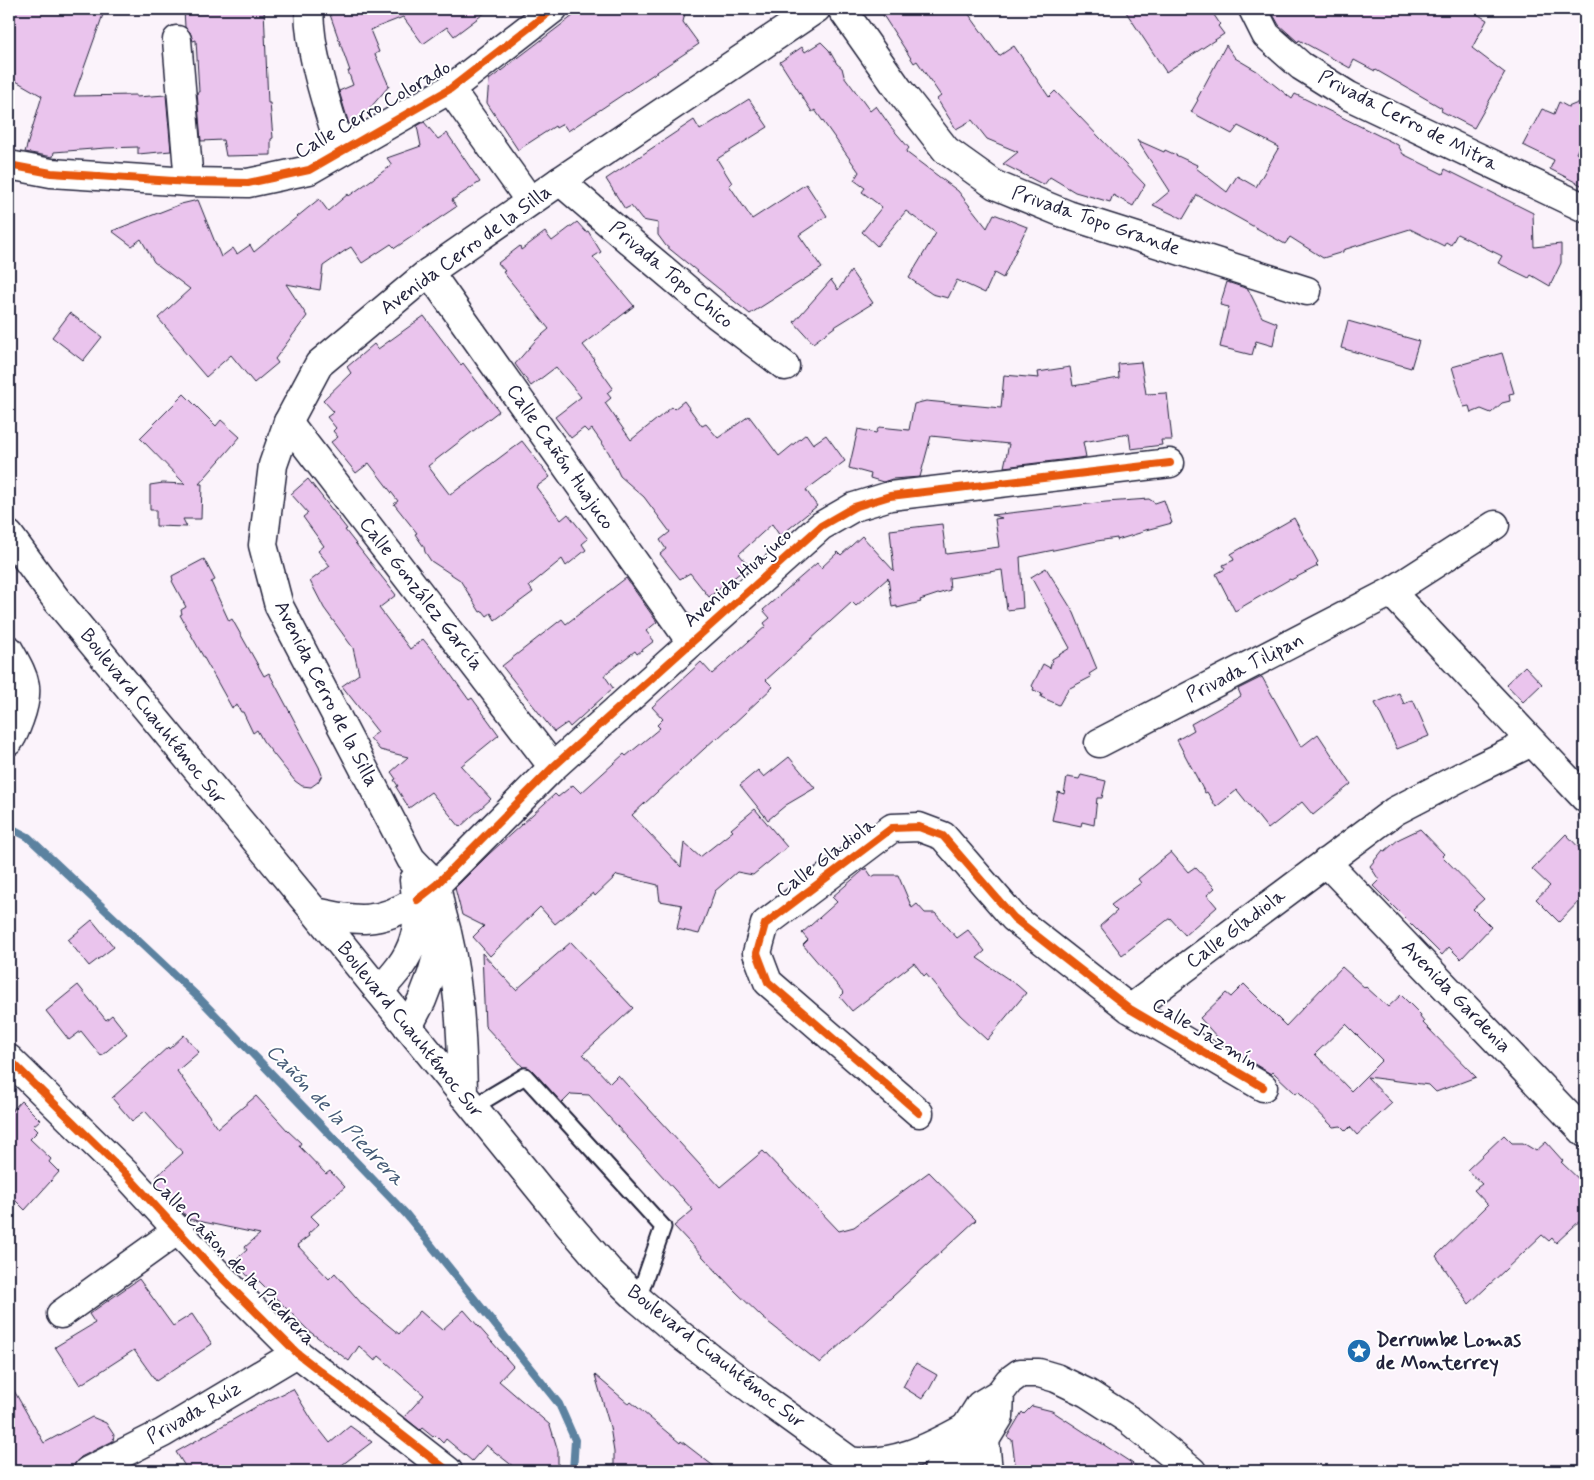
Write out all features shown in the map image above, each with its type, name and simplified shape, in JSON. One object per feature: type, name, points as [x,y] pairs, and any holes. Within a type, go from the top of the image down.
[{"type":"street","points":[[309,9],[310,31],[316,63],[340,151]]},
{"type":"street","name":"Calle Cerro Colorado","points":[[9,165],[51,173],[189,182],[248,183],[309,170],[450,89],[552,9]]},
{"type":"street","name":"Avenida Cerro de la Silla","points":[[431,898],[279,606],[263,545],[273,464],[288,422],[320,364],[429,272],[560,180],[816,9]]},
{"type":"street","name":"Privada Topo Grande","points":[[842,9],[899,90],[946,150],[995,185],[1068,215],[1306,291]]},
{"type":"street","name":"Privada Cerro de Mitra","points":[[1253,9],[1266,35],[1301,66],[1349,96],[1585,208]]},
{"type":"street","points":[[177,40],[189,182]]},
{"type":"street","points":[[450,89],[530,201]]},
{"type":"street","name":"Privada Topo Chico","points":[[560,180],[646,256],[709,308],[785,366]]},
{"type":"street","name":"Calle Cañón Huajuco","points":[[429,272],[691,642]]},
{"type":"street","name":"Calle González García","points":[[288,422],[553,767]]},
{"type":"street","name":"Avenida Huajuco","points":[[315,912],[348,919],[365,920],[380,918],[431,898],[553,767],[821,526],[854,506],[890,496],[1170,463]]},
{"type":"street","name":"Privada Tilipan","points":[[1099,743],[1391,592],[1495,525]]},
{"type":"street","name":"Boulevard Cuauhtémoc Sur","points":[[9,535],[56,599],[315,912],[568,1224],[609,1271],[638,1299],[683,1337],[857,1466]]},
{"type":"street","points":[[1391,592],[1585,798]]},
{"type":"street","points":[[9,650],[23,676],[26,696],[11,729]]},
{"type":"street","name":"Calle Gladiola","points":[[919,1114],[768,982],[757,952],[765,924],[892,828],[919,827],[943,836],[1014,918],[1130,1009],[1395,811],[1532,742]]},
{"type":"street","name":"Avenida Gardenia","points":[[1326,862],[1585,1133]]},
{"type":"street","points":[[379,991],[397,972],[414,939],[431,898]]},
{"type":"street","points":[[408,1027],[422,1000],[439,949],[431,898]]},
{"type":"street","points":[[431,898],[450,942],[468,1101]]},
{"type":"street","name":"Calle Jazmín","points":[[1130,1009],[1263,1087]]},
{"type":"street","name":"Calle Cañon de la Piedrera","points":[[9,1059],[125,1173],[215,1271],[297,1353],[448,1471]]},
{"type":"street","points":[[62,1314],[178,1230]]},
{"type":"street","name":"Privada Ruíz","points":[[88,1471],[163,1433],[297,1353]]},
{"type":"street","points":[[938,1471],[975,1434],[999,1418],[1000,1393],[1009,1381],[1020,1373],[1039,1373],[1056,1378],[1087,1393],[1129,1420],[1192,1471]]},
{"type":"street","points":[[857,1466],[865,1463],[901,1458],[942,1441],[975,1434]]},
{"type":"street","points":[[966,1471],[975,1434]]},
{"type":"street","points":[[975,1434],[988,1471]]},
{"type":"lane","points":[[468,1101],[526,1076],[663,1227],[638,1299]]},
{"type":"building","points":[[15,9],[105,9],[74,96],[136,95],[136,97],[166,95],[171,151],[138,154],[138,147],[106,148],[54,152],[53,157],[25,152],[42,96],[9,77],[9,25]]},
{"type":"building","points":[[264,9],[268,103],[270,103],[273,138],[271,139],[271,155],[226,156],[223,140],[201,141],[197,92],[199,92],[196,40],[193,41],[190,32],[185,27],[184,10]]},
{"type":"building","points":[[328,9],[490,9],[454,36],[447,27],[423,44],[403,17],[370,30],[379,52],[375,54],[389,86],[370,108],[371,110],[349,124],[339,91],[353,85],[348,71],[350,71]]},
{"type":"building","points":[[582,9],[686,9],[683,22],[699,44],[568,131],[563,124],[556,128],[555,126],[518,150],[487,103],[489,80]]},
{"type":"building","points":[[879,9],[965,9],[999,56],[1014,46],[1049,97],[1055,91],[1145,185],[1133,206],[1113,195],[1110,202],[1075,192],[1050,177],[1044,185],[1003,164],[1018,152],[987,139],[972,120],[956,129],[937,99],[941,96],[917,61],[914,63]]},
{"type":"building","points":[[1124,9],[1210,9],[1224,34],[1166,72]]},
{"type":"building","points":[[1270,9],[1469,9],[1487,20],[1472,48],[1505,73],[1474,128],[1441,111],[1442,108],[1376,70],[1354,60],[1350,68],[1299,40],[1298,42],[1279,25]]},
{"type":"building","points":[[821,42],[842,68],[844,76],[870,111],[876,106],[909,148],[906,152],[958,191],[987,228],[994,214],[1027,227],[1003,278],[994,273],[985,293],[957,280],[948,298],[932,294],[909,278],[936,233],[906,211],[877,246],[862,232],[882,207],[862,192],[865,188],[854,180],[859,172],[815,110],[812,112],[780,62],[802,47],[805,52]]},
{"type":"building","points":[[1226,45],[1235,58],[1257,71],[1292,99],[1295,94],[1398,145],[1403,154],[1443,174],[1445,169],[1533,213],[1534,247],[1561,244],[1561,263],[1550,286],[1531,275],[1529,278],[1498,263],[1502,256],[1457,234],[1451,245],[1446,242],[1444,246],[1410,229],[1323,258],[1290,237],[1285,244],[1197,195],[1183,219],[1153,205],[1170,191],[1137,140],[1164,152],[1165,150],[1197,165],[1196,168],[1227,192],[1237,176],[1256,187],[1279,147],[1238,126],[1232,134],[1191,112]]},
{"type":"building","points":[[749,99],[768,127],[717,159],[732,183],[729,185],[752,219],[806,184],[827,216],[799,235],[822,268],[750,314],[666,246],[658,235],[658,223],[642,220],[631,206],[625,209],[606,179],[694,120],[700,130]]},
{"type":"building","points":[[1585,100],[1585,135],[1576,153],[1585,159],[1585,187],[1550,169],[1554,160],[1523,145],[1542,109],[1554,114],[1559,102],[1568,107]]},
{"type":"building","points":[[424,122],[438,139],[447,133],[480,182],[452,200],[456,207],[395,248],[391,244],[362,263],[351,247],[346,250],[323,266],[320,290],[286,284],[307,316],[275,359],[278,363],[254,383],[231,355],[206,377],[158,318],[190,289],[154,262],[141,239],[132,246],[112,231],[181,204],[198,200],[221,257],[233,248],[237,254],[250,245],[254,252],[319,199],[328,211],[348,194],[349,196],[392,165],[387,158],[421,146],[417,126]]},
{"type":"building","points":[[577,222],[586,232],[588,231],[601,252],[593,257],[634,306],[583,345],[613,388],[607,393],[611,398],[605,403],[631,440],[672,407],[674,409],[684,401],[702,426],[706,424],[718,438],[749,416],[779,456],[806,434],[813,444],[826,435],[845,461],[806,490],[817,506],[780,536],[772,524],[739,554],[749,566],[709,597],[690,573],[680,579],[660,554],[666,549],[660,540],[670,532],[644,497],[620,476],[609,453],[592,429],[588,432],[584,428],[571,438],[555,417],[581,397],[556,367],[531,386],[515,364],[536,340],[549,329],[503,272],[505,271],[498,263],[520,246],[521,250],[545,232],[552,241]]},
{"type":"building","points":[[851,271],[873,303],[813,343],[794,322],[831,280],[838,290]]},
{"type":"building","points":[[1227,282],[1248,289],[1262,317],[1277,323],[1273,346],[1256,341],[1252,355],[1220,347],[1229,307],[1220,305]]},
{"type":"building","points":[[70,313],[102,337],[83,361],[52,337]]},
{"type":"building","points":[[424,316],[499,411],[428,466],[450,495],[522,441],[550,477],[536,487],[561,520],[568,514],[588,539],[582,544],[586,550],[566,566],[562,559],[529,586],[533,592],[495,620],[491,613],[487,616],[483,611],[480,612],[460,580],[431,561],[415,534],[417,533],[394,504],[398,501],[369,463],[356,473],[331,442],[338,437],[333,431],[336,428],[327,417],[334,412],[323,400],[351,373],[347,367],[374,344],[378,349]]},
{"type":"building","points":[[1348,321],[1419,341],[1411,368],[1341,348]]},
{"type":"building","points":[[1502,353],[1514,393],[1509,394],[1510,401],[1502,403],[1491,413],[1481,409],[1471,413],[1469,406],[1464,407],[1452,367]]},
{"type":"building","points":[[1141,362],[1146,394],[1167,393],[1172,440],[1161,440],[1162,445],[1131,449],[1129,434],[1083,442],[1086,457],[1004,467],[1009,444],[931,436],[920,477],[892,479],[883,482],[870,478],[871,474],[849,468],[858,429],[876,433],[879,427],[909,430],[914,404],[926,401],[1001,408],[1004,375],[1039,378],[1038,372],[1070,367],[1073,386],[1119,378],[1118,364]]},
{"type":"building","points":[[184,394],[216,426],[221,420],[240,437],[199,484],[202,484],[201,519],[183,519],[187,527],[156,526],[156,510],[150,510],[150,485],[163,483],[185,484],[140,438]]},
{"type":"building","points":[[308,479],[396,595],[379,608],[410,649],[423,639],[469,700],[472,698],[499,735],[461,766],[491,799],[460,827],[431,792],[409,808],[396,787],[398,786],[394,780],[396,779],[391,772],[408,757],[380,750],[370,738],[378,732],[342,686],[359,674],[353,648],[324,608],[310,581],[330,566],[318,551],[324,546],[303,517],[308,513],[291,494]]},
{"type":"building","points":[[1149,499],[1155,503],[1164,500],[1172,523],[1117,540],[1117,538],[1097,541],[1020,557],[1023,608],[1007,610],[1002,570],[949,578],[950,590],[920,600],[921,602],[897,608],[897,606],[892,607],[888,578],[856,606],[852,602],[766,680],[773,687],[632,815],[681,867],[684,843],[700,857],[733,831],[731,829],[755,809],[787,847],[753,875],[737,872],[715,891],[699,934],[677,929],[682,905],[660,901],[658,885],[617,875],[595,896],[593,893],[555,924],[540,907],[490,956],[473,937],[484,926],[462,915],[455,888],[555,794],[558,797],[573,785],[581,793],[624,754],[626,756],[660,728],[657,725],[663,719],[652,707],[701,662],[712,674],[766,626],[764,623],[770,618],[763,610],[817,563],[821,568],[838,552],[841,555],[862,536],[894,571],[890,530],[942,524],[946,554],[999,547],[995,519],[1002,518],[992,515]]},
{"type":"building","points":[[1294,518],[1318,562],[1316,564],[1318,566],[1290,579],[1235,611],[1216,574],[1225,569],[1223,565],[1234,560],[1231,554]]},
{"type":"building","points":[[204,559],[215,580],[211,582],[229,621],[232,619],[264,676],[269,673],[319,767],[322,775],[318,782],[311,787],[302,786],[295,781],[263,741],[257,730],[253,733],[243,712],[241,712],[237,705],[232,708],[180,615],[182,614],[181,610],[186,607],[172,581],[172,576]]},
{"type":"building","points":[[1046,568],[1074,613],[1097,669],[1089,674],[1091,677],[1068,689],[1059,705],[1041,697],[1042,693],[1033,690],[1032,686],[1043,664],[1050,668],[1052,659],[1070,648],[1031,577]]},
{"type":"building","points":[[626,578],[657,622],[646,631],[654,641],[637,654],[635,651],[604,675],[613,688],[570,727],[567,723],[554,732],[502,666],[562,619],[566,624]]},
{"type":"building","points":[[1525,666],[1542,684],[1523,702],[1506,684]]},
{"type":"building","points":[[1262,677],[1301,747],[1318,734],[1351,784],[1313,815],[1302,802],[1268,829],[1237,790],[1216,807],[1207,792],[1205,793],[1177,740],[1194,730],[1191,724],[1241,696],[1238,689]]},
{"type":"building","points":[[1399,693],[1404,704],[1413,700],[1429,736],[1397,749],[1375,703]]},
{"type":"building","points":[[789,757],[815,788],[786,805],[768,820],[740,785],[758,770],[764,777]]},
{"type":"building","points":[[1081,775],[1106,781],[1102,798],[1097,798],[1094,825],[1082,822],[1081,826],[1052,820],[1058,792],[1064,794],[1067,777],[1079,779]]},
{"type":"building","points":[[1420,829],[1444,854],[1442,856],[1484,899],[1473,909],[1491,927],[1461,959],[1449,947],[1442,955],[1373,886],[1379,880],[1370,866],[1383,850],[1385,851],[1399,839]]},
{"type":"building","points":[[1566,834],[1585,854],[1585,895],[1559,922],[1536,899],[1550,886],[1532,869]]},
{"type":"building","points":[[1171,852],[1188,872],[1195,867],[1215,888],[1207,895],[1217,907],[1185,935],[1170,918],[1122,955],[1100,926],[1117,911],[1111,905],[1141,883],[1138,879]]},
{"type":"building","points":[[866,868],[872,877],[875,875],[898,875],[912,908],[917,904],[925,913],[935,913],[957,938],[968,930],[985,951],[977,958],[1026,993],[987,1040],[960,1015],[926,974],[924,976],[914,963],[852,1011],[840,997],[844,993],[803,945],[808,940],[802,933],[837,902],[832,897]]},
{"type":"building","points":[[92,920],[114,947],[89,966],[68,940]]},
{"type":"building","points":[[571,942],[633,1008],[583,1054],[610,1083],[618,1075],[720,1187],[763,1151],[839,1231],[854,1227],[929,1172],[976,1220],[820,1363],[763,1318],[674,1226],[693,1210],[589,1095],[571,1094],[562,1103],[532,1070],[528,1067],[523,1067],[485,1026],[482,953],[516,990]]},
{"type":"building","points":[[1342,967],[1388,1007],[1401,995],[1421,1015],[1423,1023],[1476,1077],[1436,1092],[1429,1085],[1367,1077],[1392,1103],[1357,1135],[1350,1127],[1346,1131],[1341,1126],[1333,1127],[1298,1091],[1296,1094],[1273,1072],[1271,1074],[1226,1047],[1200,1018],[1226,993],[1231,997],[1244,984],[1286,1026]],"holes":[[[1346,1024],[1382,1060],[1351,1091],[1315,1054]]]},
{"type":"building","points":[[78,985],[106,1020],[112,1015],[127,1034],[101,1056],[81,1031],[69,1040],[46,1011]]},
{"type":"building","points":[[184,1035],[199,1052],[177,1071],[218,1128],[256,1096],[301,1143],[299,1146],[326,1174],[330,1171],[345,1187],[311,1216],[319,1224],[308,1234],[309,1236],[297,1245],[329,1279],[335,1273],[362,1304],[399,1334],[420,1311],[442,1330],[464,1310],[513,1366],[499,1381],[550,1425],[558,1451],[558,1471],[519,1471],[486,1445],[472,1461],[446,1439],[443,1443],[435,1435],[433,1437],[422,1428],[420,1430],[404,1417],[424,1395],[379,1356],[375,1361],[359,1346],[349,1361],[309,1331],[259,1281],[255,1284],[234,1261],[247,1250],[245,1247],[260,1234],[189,1219],[157,1184],[157,1176],[183,1153],[145,1111],[132,1121],[112,1098],[168,1047],[169,1049]]},
{"type":"building","points":[[21,1101],[40,1120],[33,1126],[38,1131],[30,1139],[51,1159],[49,1162],[59,1172],[25,1210],[9,1194],[9,1114]]},
{"type":"building","points":[[1504,1135],[1512,1143],[1523,1143],[1536,1151],[1546,1142],[1563,1161],[1561,1162],[1585,1185],[1585,1216],[1556,1243],[1552,1238],[1549,1241],[1542,1235],[1469,1304],[1436,1256],[1488,1205],[1474,1190],[1482,1184],[1467,1170]]},
{"type":"building","points":[[139,1279],[173,1326],[192,1314],[212,1344],[156,1381],[134,1350],[80,1385],[55,1347],[95,1323],[89,1314]]},
{"type":"building","points":[[916,1363],[937,1375],[922,1399],[903,1387]]},
{"type":"building","points":[[595,1375],[629,1404],[631,1402],[680,1443],[681,1441],[720,1471],[614,1471],[614,1452],[610,1427]]},
{"type":"building","points":[[9,1382],[44,1443],[92,1417],[106,1423],[114,1435],[113,1441],[81,1457],[75,1463],[72,1471],[9,1471]]},
{"type":"building","points":[[293,1389],[312,1420],[330,1443],[350,1426],[372,1442],[334,1471],[188,1471],[176,1452],[261,1404]]},
{"type":"building","points":[[1032,1406],[1052,1411],[1144,1471],[1016,1471],[1012,1440],[1007,1437],[1022,1412],[1024,1414]]},
{"type":"waterway","name":"Cañón de la Piedrera","points":[[9,827],[28,837],[199,998],[406,1214],[559,1404],[575,1440],[573,1471]]},
{"type":"cycle path","points":[[9,165],[51,173],[189,182],[248,183],[309,170],[450,89],[553,9]]},
{"type":"cycle path","points":[[417,900],[436,885],[553,767],[821,526],[854,507],[890,496],[1170,463]]},
{"type":"cycle path","points":[[919,1113],[768,982],[757,953],[765,924],[892,828],[919,827],[943,836],[1014,918],[1130,1009],[1263,1087]]},
{"type":"cycle path","points":[[9,1059],[125,1173],[215,1271],[297,1353],[448,1471]]},
{"type":"place","name":"Derrumbe Lomas de Monterrey","points":[[1359,1351]]}]
